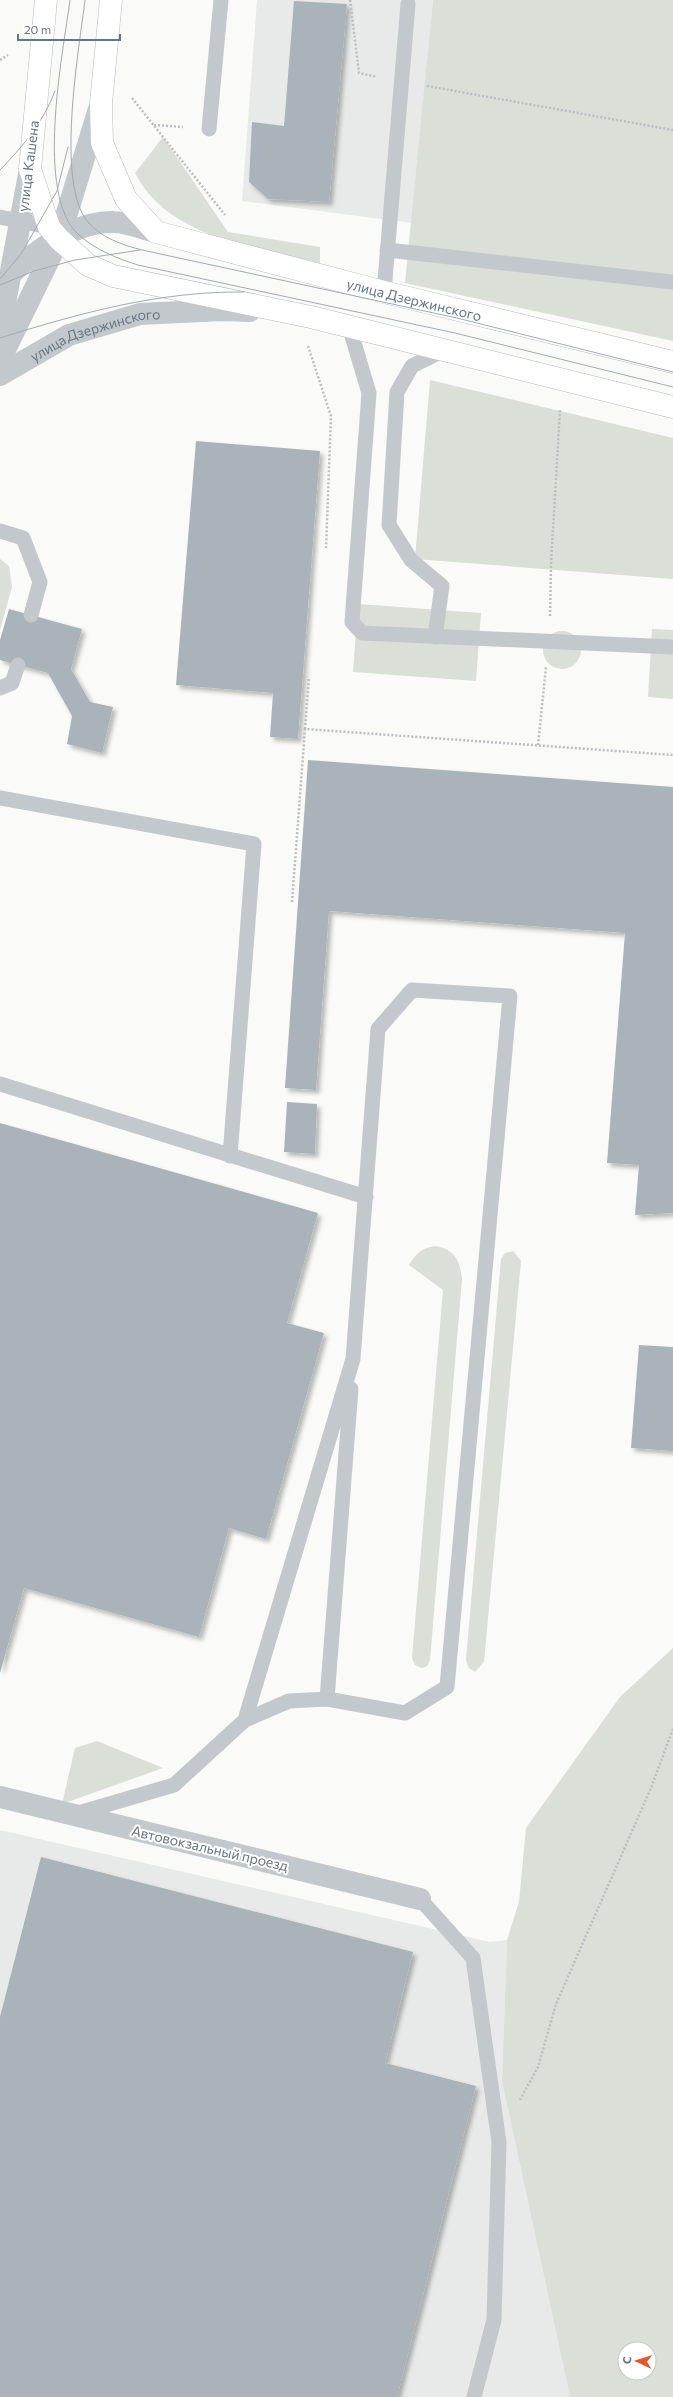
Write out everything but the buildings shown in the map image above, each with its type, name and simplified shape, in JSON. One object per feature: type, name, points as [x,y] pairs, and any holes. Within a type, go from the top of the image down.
[{"type":"main road","name":"улица Кашена","points":[[30,169],[46,0]]},
{"type":"main road","points":[[111,0],[101,103],[102,143],[126,199],[156,232]]},
{"type":"main road","points":[[30,169],[54,233]]},
{"type":"main road","name":"улица Дзержинского","points":[[156,232],[384,292],[673,362]]},
{"type":"main road","name":"улица Дзержинского","points":[[54,233],[88,265],[113,276],[348,326],[673,407]]},
{"type":"street","points":[[0,360],[54,233],[101,103]]},
{"type":"street","name":"улица Кашена","points":[[0,330],[12,273],[30,169]]},
{"type":"street","points":[[12,273],[54,233],[83,226],[115,222],[156,232]]},
{"type":"street","name":"улица Дзержинского","points":[[0,375],[69,334],[140,314],[222,310],[293,314]]},
{"type":"street","name":"Автовокзальный проезд","points":[[0,1797],[420,1899]]},
{"type":"lane","points":[[209,129],[221,0]]},
{"type":"lane","points":[[384,292],[408,4]]},
{"type":"lane","points":[[0,217],[54,233]]},
{"type":"lane","points":[[388,250],[673,282]]},
{"type":"lane","points":[[348,326],[369,393],[352,622],[362,633],[434,638],[673,647]]},
{"type":"lane","points":[[434,638],[442,586],[412,560],[389,525],[397,392],[412,366],[444,350]]},
{"type":"lane","points":[[0,531],[23,538],[40,582],[31,615]]},
{"type":"lane","points":[[0,688],[12,683],[18,665]]},
{"type":"lane","points":[[0,798],[254,844],[230,1156]]},
{"type":"lane","points":[[71,1815],[174,1785],[245,1720],[289,1701],[327,1699],[405,1713],[447,1687],[510,996],[412,990],[378,1029],[327,1699]]},
{"type":"lane","points":[[0,1084],[366,1197]]},
{"type":"lane","points":[[245,1720],[353,1359]]},
{"type":"lane","points":[[420,1899],[473,1958],[499,2142],[494,2320],[474,2397]]},
{"type":"path","points":[[350,0],[359,73],[673,130]]},
{"type":"path","points":[[0,60],[8,54]]},
{"type":"path","points":[[130,96],[225,215]]},
{"type":"path","points":[[153,125],[209,129]]},
{"type":"path","points":[[307,342],[331,416],[326,548]]},
{"type":"path","points":[[551,564],[560,408]]},
{"type":"path","points":[[292,902],[309,677]]},
{"type":"path","points":[[538,745],[543,694]]},
{"type":"path","points":[[305,729],[673,755]]},
{"type":"path","points":[[499,2142],[538,2067],[556,2004],[651,1788],[673,1729]]},
{"type":"shaded area","points":[[257,0],[433,0],[412,223],[242,201]]},
{"type":"shaded area","points":[[433,0],[673,0],[673,341],[405,283]]},
{"type":"shaded area","points":[[163,137],[228,232],[320,247],[320,263],[269,252],[216,237],[191,226],[169,212],[150,195],[135,173]]},
{"type":"shaded area","points":[[430,380],[673,438],[673,579],[415,559]]},
{"type":"shaded area","points":[[0,559],[9,566],[12,587],[0,630]]},
{"type":"shaded area","points":[[358,604],[481,613],[476,681],[353,672]]},
{"type":"shaded area","points":[[652,629],[673,630],[673,699],[648,697]]},
{"type":"shaded area","points":[[558,631],[566,631],[576,636],[580,643],[580,657],[576,664],[566,669],[558,669],[548,664],[546,661],[543,654],[543,646],[548,636],[551,634]]},
{"type":"shaded area","points":[[435,1246],[452,1253],[458,1261],[462,1279],[430,1660],[427,1666],[422,1668],[415,1665],[412,1658],[443,1290],[409,1265],[414,1257],[420,1252],[426,1248]]},
{"type":"shaded area","points":[[513,1251],[521,1261],[484,1662],[475,1672],[469,1668],[466,1660],[501,1259],[505,1253]]},
{"type":"shaded area","points":[[673,1648],[673,2397],[570,2397],[502,2081],[507,1940],[519,1902],[526,1828],[620,1697]]},
{"type":"shaded area","points":[[97,1741],[163,1768],[62,1804],[75,1748]]},
{"type":"shaded area","points":[[0,1830],[490,1942],[507,1940],[502,2081],[570,2397],[0,2397]]},
{"type":"tram line","points":[[70,0],[58,88],[55,123],[55,157],[58,189],[65,216],[79,235],[92,245],[114,256],[138,265],[455,333],[673,387]]},
{"type":"tram line","points":[[85,0],[78,50],[72,116],[71,148],[73,178],[78,204],[88,222],[93,228],[106,237],[142,250],[457,318],[673,372]]},
{"type":"tram line","points":[[0,170],[32,134],[45,113],[55,91]]},
{"type":"tram line","points":[[0,279],[21,254],[57,191],[68,147]]},
{"type":"tram line","points":[[0,285],[34,271],[75,260],[140,250]]},
{"type":"tram line","points":[[0,338],[60,320],[120,305],[182,295],[244,292]]}]
